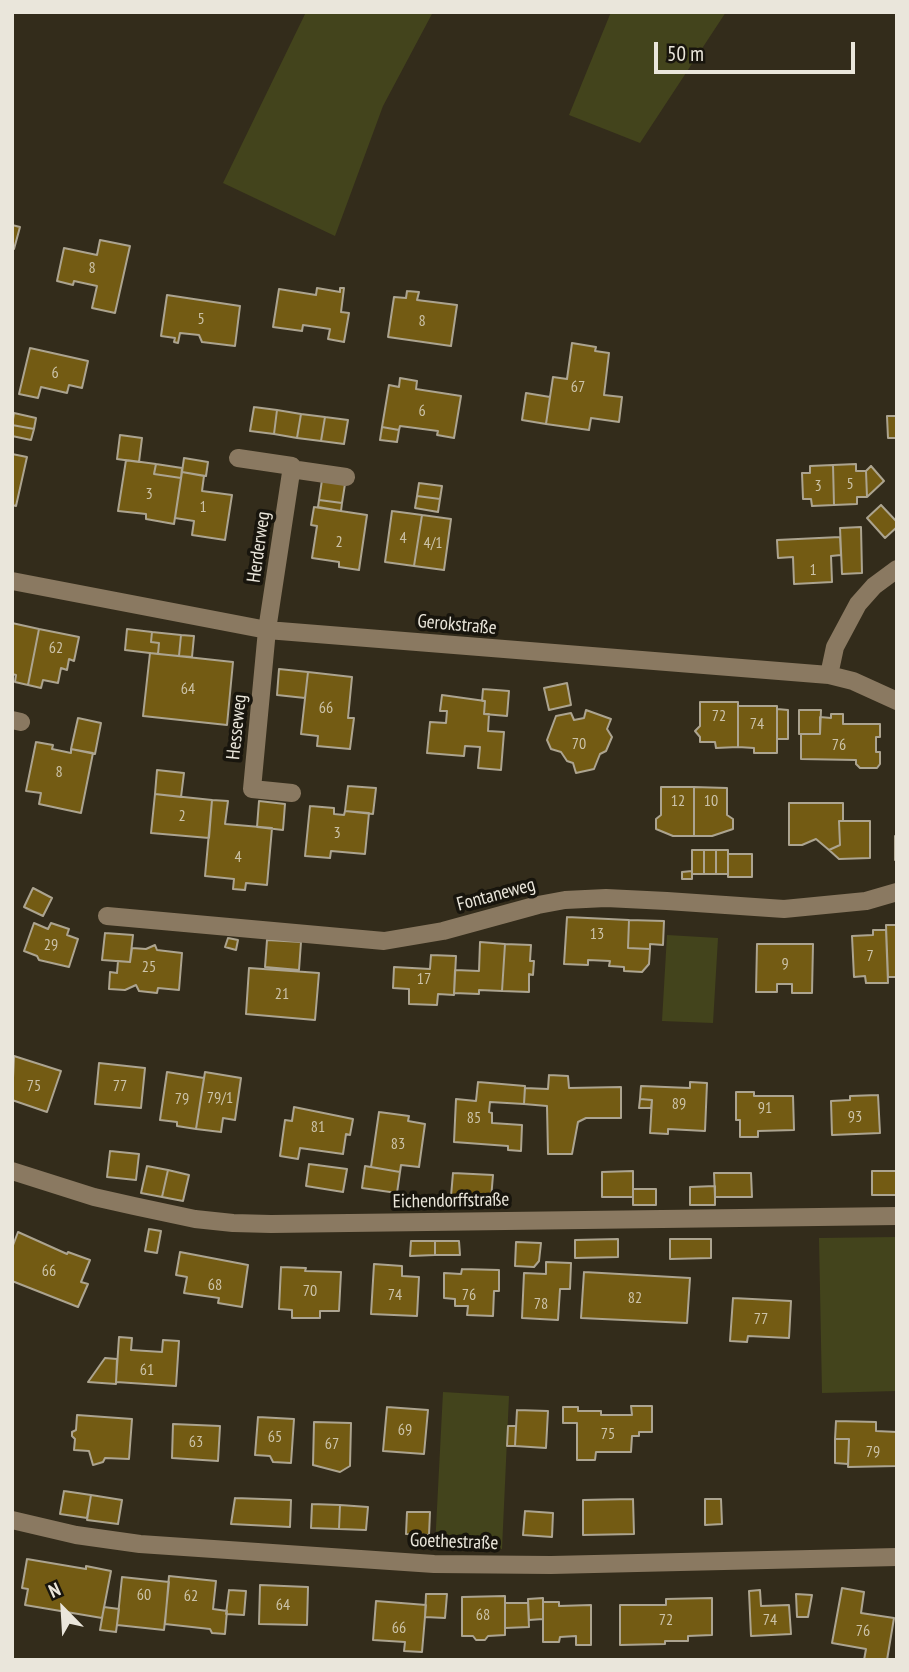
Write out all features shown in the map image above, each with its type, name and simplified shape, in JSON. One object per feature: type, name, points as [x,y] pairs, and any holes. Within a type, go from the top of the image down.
[{"type":"street","points":[[238,458],[346,477]]},
{"type":"street","name":"Herderweg","points":[[267,630],[291,469]]},
{"type":"street","points":[[829,675],[835,647],[858,604],[874,586],[897,569]]},
{"type":"street","name":"Gerokstraße","points":[[12,581],[267,630],[829,675],[853,681],[897,701]]},
{"type":"street","name":"Hesseweg","points":[[267,630],[252,789],[292,793]]},
{"type":"street","name":"Fontaneweg","points":[[107,916],[384,941],[565,900],[607,898],[784,909],[844,904],[897,892]]},
{"type":"street","name":"Eichendorffstraße","points":[[12,1171],[94,1197],[134,1206],[195,1219],[245,1223],[897,1216]]},
{"type":"street","name":"Goethestraße","points":[[12,1520],[76,1535],[140,1544],[434,1564],[897,1557]]},
{"type":"shaded area","points":[[306,12],[433,12],[383,106],[335,236],[223,183]]},
{"type":"shaded area","points":[[611,12],[726,12],[640,143],[569,115]]},
{"type":"shaded area","points":[[667,935],[718,938],[713,1023],[662,1021]]},
{"type":"shaded area","points":[[897,1237],[897,1391],[822,1393],[819,1238]]},
{"type":"shaded area","points":[[443,1392],[509,1396],[502,1549],[435,1547]]},
{"type":"building","points":[[12,225],[20,227],[14,249],[12,248]]},
{"type":"building","points":[[100,240],[130,246],[115,313],[92,308],[97,286],[74,281],[73,285],[57,281],[64,248],[97,255]]},
{"type":"building","points":[[317,288],[340,292],[340,288],[344,288],[341,312],[349,313],[344,342],[328,339],[330,329],[303,325],[302,331],[273,327],[279,289],[316,295]]},
{"type":"building","points":[[407,291],[419,292],[417,300],[457,305],[451,346],[388,337],[394,297],[406,298]]},
{"type":"building","points":[[167,295],[240,306],[235,346],[202,342],[199,335],[180,333],[178,343],[174,342],[175,338],[161,336]]},
{"type":"building","points":[[572,343],[596,347],[595,351],[609,353],[604,395],[622,397],[619,422],[591,418],[589,430],[546,424],[553,377],[567,379]]},
{"type":"building","points":[[30,348],[88,361],[82,388],[69,385],[67,393],[41,387],[38,398],[19,394]]},
{"type":"building","points":[[400,378],[417,381],[416,389],[461,396],[454,438],[437,435],[438,431],[400,426],[399,430],[382,427],[389,385],[399,387]]},
{"type":"building","points":[[526,393],[550,397],[546,424],[522,420]]},
{"type":"building","points":[[254,407],[277,410],[274,434],[250,431]]},
{"type":"building","points":[[277,410],[301,414],[297,438],[274,434]]},
{"type":"building","points":[[14,413],[36,418],[34,429],[12,425]]},
{"type":"building","points":[[301,414],[325,417],[321,441],[297,438]]},
{"type":"building","points":[[887,416],[897,416],[897,438],[888,438]]},
{"type":"building","points":[[325,417],[348,420],[344,444],[321,441]]},
{"type":"building","points":[[12,425],[34,429],[31,440],[12,436]]},
{"type":"building","points":[[382,427],[399,430],[397,442],[380,440]]},
{"type":"building","points":[[120,435],[142,438],[139,462],[117,459]]},
{"type":"building","points":[[12,454],[27,457],[16,506],[12,505]]},
{"type":"building","points":[[184,458],[208,462],[206,476],[182,472]]},
{"type":"building","points":[[126,460],[156,464],[154,474],[181,478],[174,524],[146,519],[146,514],[118,511]]},
{"type":"building","points":[[156,464],[182,468],[181,478],[154,474]]},
{"type":"building","points":[[856,464],[856,471],[866,471],[867,497],[857,497],[857,504],[834,505],[833,465]]},
{"type":"building","points":[[833,465],[834,505],[812,506],[811,499],[803,499],[802,473],[810,473],[810,466]]},
{"type":"building","points":[[871,466],[884,481],[867,497],[866,471]]},
{"type":"building","points":[[182,472],[204,476],[202,491],[232,495],[225,540],[192,535],[194,521],[175,518]]},
{"type":"building","points":[[322,480],[345,484],[342,503],[319,500]]},
{"type":"building","points":[[419,483],[442,486],[440,499],[417,496]]},
{"type":"building","points":[[417,496],[440,499],[438,512],[415,508]]},
{"type":"building","points":[[319,500],[342,503],[341,511],[318,507]]},
{"type":"building","points":[[881,505],[897,522],[897,527],[885,538],[867,518]]},
{"type":"building","points":[[314,507],[367,515],[359,570],[339,567],[339,562],[312,558],[317,526],[311,525]]},
{"type":"building","points":[[392,511],[422,515],[414,566],[385,562]]},
{"type":"building","points":[[422,515],[451,519],[444,570],[414,566]]},
{"type":"building","points":[[861,527],[862,573],[842,574],[840,528]]},
{"type":"building","points":[[840,537],[841,555],[831,556],[832,582],[794,584],[793,557],[778,558],[777,540]]},
{"type":"building","points":[[12,623],[39,629],[28,685],[15,682],[16,675],[12,674]]},
{"type":"building","points":[[39,629],[79,637],[74,661],[69,659],[67,670],[61,668],[58,683],[43,680],[41,688],[28,685]]},
{"type":"building","points":[[127,629],[152,632],[151,642],[159,643],[158,654],[125,650]]},
{"type":"building","points":[[152,632],[181,635],[179,656],[158,654],[159,643],[151,642]]},
{"type":"building","points":[[181,635],[194,636],[192,657],[179,656]]},
{"type":"building","points":[[150,653],[233,662],[227,725],[143,716]]},
{"type":"building","points":[[279,669],[308,672],[305,698],[277,695]]},
{"type":"building","points":[[308,672],[352,677],[348,718],[354,718],[350,749],[317,746],[318,736],[301,734]]},
{"type":"building","points":[[567,683],[571,705],[549,710],[544,688]]},
{"type":"building","points":[[483,689],[509,691],[507,716],[484,714]]},
{"type":"building","points":[[442,695],[485,701],[484,714],[489,714],[488,731],[504,732],[501,770],[478,768],[480,747],[465,746],[464,756],[427,753],[430,722],[446,723],[447,711],[440,711]]},
{"type":"building","points":[[700,702],[738,702],[738,747],[716,748],[715,742],[700,742],[695,731],[700,726]]},
{"type":"building","points":[[738,706],[777,706],[777,753],[754,753],[754,748],[738,747]]},
{"type":"building","points":[[777,709],[788,710],[788,739],[777,739]]},
{"type":"building","points":[[586,710],[611,719],[607,729],[612,737],[606,751],[600,754],[594,769],[576,773],[573,763],[567,761],[561,752],[551,749],[547,740],[556,716],[571,713],[574,720],[584,718]]},
{"type":"building","points":[[799,710],[821,710],[820,734],[799,734]]},
{"type":"building","points":[[831,714],[843,714],[843,724],[880,724],[880,737],[876,737],[876,752],[880,752],[880,764],[877,768],[860,768],[856,760],[801,759],[801,734],[820,734],[820,717],[831,718]]},
{"type":"building","points":[[78,718],[101,723],[95,754],[71,749]]},
{"type":"building","points":[[36,742],[53,745],[52,749],[71,753],[71,749],[93,753],[81,813],[39,804],[41,793],[26,791]]},
{"type":"building","points":[[157,770],[184,773],[181,797],[155,794]]},
{"type":"building","points":[[348,786],[376,788],[373,814],[345,811]]},
{"type":"building","points":[[661,787],[694,787],[694,836],[673,836],[656,829],[656,819],[661,815]]},
{"type":"building","points":[[694,787],[727,788],[727,815],[733,819],[733,829],[712,836],[694,836]]},
{"type":"building","points":[[155,794],[212,800],[209,838],[151,833]]},
{"type":"building","points":[[212,800],[228,801],[225,824],[272,828],[267,885],[246,883],[245,890],[233,889],[234,879],[205,876]]},
{"type":"building","points":[[259,801],[285,804],[283,830],[257,827]]},
{"type":"building","points":[[789,803],[843,803],[843,821],[839,821],[840,845],[829,850],[816,839],[802,845],[789,845]]},
{"type":"building","points":[[310,806],[334,808],[334,814],[344,815],[345,811],[369,813],[365,854],[331,851],[330,858],[305,856]]},
{"type":"building","points":[[839,821],[870,821],[870,858],[839,859],[829,850],[840,845]]},
{"type":"building","points":[[897,836],[897,860],[895,860]]},
{"type":"building","points":[[692,850],[704,850],[704,874],[692,874]]},
{"type":"building","points":[[704,850],[716,850],[716,874],[704,874]]},
{"type":"building","points":[[716,850],[728,850],[728,874],[716,874]]},
{"type":"building","points":[[728,854],[752,854],[752,877],[728,877]]},
{"type":"building","points":[[692,871],[692,879],[682,879],[682,872]]},
{"type":"building","points":[[33,888],[52,898],[43,916],[24,907]]},
{"type":"building","points":[[567,917],[629,920],[628,948],[650,949],[649,964],[642,972],[624,971],[624,967],[609,966],[610,961],[588,960],[588,965],[564,964]]},
{"type":"building","points":[[629,920],[664,921],[663,945],[650,944],[650,949],[628,948]]},
{"type":"building","points":[[34,923],[48,929],[51,923],[69,929],[67,935],[78,939],[69,967],[39,960],[37,956],[24,951]]},
{"type":"building","points":[[886,925],[897,925],[897,977],[888,977]]},
{"type":"building","points":[[873,930],[886,930],[888,983],[866,983],[865,976],[854,977],[852,936],[873,935]]},
{"type":"building","points":[[105,933],[133,935],[130,962],[102,960]]},
{"type":"building","points":[[228,938],[238,940],[236,950],[225,947]]},
{"type":"building","points":[[267,940],[301,942],[299,970],[265,967]]},
{"type":"building","points":[[480,942],[505,944],[502,991],[454,993],[455,970],[479,971]]},
{"type":"building","points":[[505,944],[531,945],[530,961],[534,961],[533,975],[529,974],[529,992],[502,991]]},
{"type":"building","points":[[757,944],[813,944],[812,993],[792,993],[792,984],[777,984],[777,992],[756,992]]},
{"type":"building","points":[[155,945],[157,950],[182,953],[179,990],[158,988],[157,993],[139,991],[136,985],[125,990],[109,989],[110,972],[117,973],[118,961],[130,962],[132,948],[146,949]]},
{"type":"building","points":[[431,955],[456,956],[454,995],[438,994],[437,1005],[409,1004],[409,989],[393,988],[394,967],[430,969]]},
{"type":"building","points":[[249,968],[319,973],[315,1020],[246,1014]]},
{"type":"building","points":[[14,1056],[61,1071],[47,1112],[12,1100]]},
{"type":"building","points":[[99,1063],[145,1068],[141,1108],[95,1104]]},
{"type":"building","points":[[167,1072],[204,1078],[196,1129],[177,1126],[177,1122],[160,1120]]},
{"type":"building","points":[[205,1072],[241,1078],[235,1120],[223,1118],[221,1132],[196,1129]]},
{"type":"building","points":[[549,1075],[568,1076],[569,1088],[621,1087],[621,1118],[586,1118],[578,1122],[572,1154],[548,1154],[547,1106],[524,1104],[525,1088],[548,1089]]},
{"type":"building","points":[[478,1082],[525,1086],[524,1104],[490,1102],[489,1112],[492,1113],[492,1123],[522,1125],[521,1151],[508,1150],[508,1146],[454,1142],[456,1099],[476,1101]]},
{"type":"building","points":[[690,1082],[707,1083],[705,1131],[668,1129],[668,1134],[650,1133],[652,1100],[640,1099],[641,1086],[690,1088]]},
{"type":"building","points":[[736,1092],[754,1092],[754,1096],[793,1096],[794,1130],[758,1131],[758,1137],[740,1137],[740,1120],[736,1120]]},
{"type":"building","points":[[878,1095],[880,1133],[832,1135],[831,1101],[850,1100],[850,1096]]},
{"type":"building","points":[[640,1099],[652,1100],[651,1108],[639,1108]]},
{"type":"building","points":[[294,1107],[353,1119],[350,1135],[346,1134],[343,1154],[300,1148],[298,1159],[280,1156],[285,1120],[292,1121]]},
{"type":"building","points":[[379,1112],[409,1116],[408,1121],[425,1124],[419,1167],[401,1165],[400,1172],[371,1167]]},
{"type":"building","points":[[110,1151],[139,1154],[136,1180],[107,1177]]},
{"type":"building","points":[[309,1164],[347,1169],[343,1192],[306,1186]]},
{"type":"building","points":[[147,1166],[168,1170],[162,1197],[141,1193]]},
{"type":"building","points":[[365,1166],[400,1172],[397,1193],[362,1188]]},
{"type":"building","points":[[168,1170],[189,1175],[183,1201],[162,1197]]},
{"type":"building","points":[[633,1171],[633,1197],[602,1197],[602,1172]]},
{"type":"building","points":[[872,1171],[897,1171],[897,1195],[872,1195]]},
{"type":"building","points":[[453,1173],[493,1175],[491,1199],[451,1196]]},
{"type":"building","points":[[714,1173],[751,1173],[752,1197],[715,1197]]},
{"type":"building","points":[[715,1186],[715,1205],[690,1205],[690,1187]]},
{"type":"building","points":[[633,1189],[656,1189],[656,1205],[633,1205]]},
{"type":"building","points":[[149,1229],[161,1231],[157,1253],[145,1251]]},
{"type":"building","points":[[18,1232],[67,1254],[68,1252],[90,1260],[81,1282],[88,1284],[78,1307],[12,1281],[12,1248]]},
{"type":"building","points":[[618,1239],[618,1257],[575,1258],[575,1240]]},
{"type":"building","points":[[670,1239],[711,1239],[711,1258],[670,1259]]},
{"type":"building","points":[[411,1241],[435,1241],[435,1255],[410,1256]]},
{"type":"building","points":[[435,1241],[459,1241],[460,1255],[435,1255]]},
{"type":"building","points":[[516,1242],[541,1243],[539,1261],[534,1267],[515,1266]]},
{"type":"building","points":[[180,1252],[248,1265],[242,1307],[218,1303],[219,1298],[184,1293],[187,1277],[176,1275]]},
{"type":"building","points":[[546,1262],[571,1263],[570,1289],[560,1289],[558,1320],[522,1318],[524,1273],[546,1274]]},
{"type":"building","points":[[374,1264],[402,1266],[402,1276],[419,1277],[417,1316],[371,1314]]},
{"type":"building","points":[[281,1267],[341,1272],[339,1311],[320,1311],[320,1318],[292,1318],[292,1310],[279,1309]]},
{"type":"building","points":[[462,1269],[499,1270],[499,1291],[494,1291],[493,1316],[467,1315],[468,1306],[455,1306],[455,1299],[444,1298],[444,1273],[461,1274]]},
{"type":"building","points":[[584,1272],[690,1278],[687,1323],[581,1318]]},
{"type":"building","points":[[733,1298],[791,1301],[789,1338],[748,1336],[747,1342],[730,1341]]},
{"type":"building","points":[[119,1337],[132,1338],[131,1350],[162,1352],[163,1340],[179,1341],[176,1386],[116,1382]]},
{"type":"building","points":[[105,1358],[117,1359],[116,1384],[88,1382]]},
{"type":"building","points":[[631,1406],[652,1406],[652,1432],[639,1432],[639,1436],[632,1436],[631,1452],[596,1452],[595,1460],[577,1460],[577,1423],[563,1423],[563,1407],[578,1407],[578,1411],[601,1411],[601,1415],[632,1415]]},
{"type":"building","points":[[387,1407],[428,1410],[424,1454],[383,1451]]},
{"type":"building","points":[[517,1410],[548,1411],[546,1448],[515,1446]]},
{"type":"building","points":[[77,1415],[132,1419],[129,1459],[105,1458],[103,1462],[93,1465],[89,1451],[74,1450],[75,1439],[72,1432],[76,1430]]},
{"type":"building","points":[[258,1417],[294,1419],[291,1463],[273,1462],[270,1456],[255,1455]]},
{"type":"building","points":[[836,1421],[876,1422],[876,1431],[897,1432],[897,1466],[848,1467],[849,1439],[835,1439]]},
{"type":"building","points":[[314,1422],[351,1423],[350,1466],[340,1472],[313,1465]]},
{"type":"building","points":[[173,1424],[220,1426],[218,1461],[172,1458]]},
{"type":"building","points":[[508,1426],[516,1426],[515,1446],[507,1446]]},
{"type":"building","points":[[835,1439],[849,1439],[848,1464],[835,1463]]},
{"type":"building","points":[[64,1491],[91,1495],[87,1518],[60,1514]]},
{"type":"building","points":[[91,1495],[122,1500],[118,1524],[87,1520]]},
{"type":"building","points":[[235,1498],[291,1500],[290,1527],[231,1524]]},
{"type":"building","points":[[633,1499],[634,1534],[583,1535],[583,1500]]},
{"type":"building","points":[[705,1499],[721,1499],[722,1524],[705,1525]]},
{"type":"building","points":[[312,1504],[340,1505],[339,1529],[311,1528]]},
{"type":"building","points":[[340,1505],[368,1507],[366,1530],[339,1529]]},
{"type":"building","points":[[525,1511],[553,1513],[552,1537],[523,1535]]},
{"type":"building","points":[[407,1512],[430,1512],[429,1535],[406,1534]]},
{"type":"building","points":[[27,1559],[111,1571],[102,1618],[25,1605],[28,1589],[22,1588]]},
{"type":"building","points":[[169,1576],[216,1581],[213,1609],[227,1611],[225,1634],[212,1633],[210,1629],[165,1624]]},
{"type":"building","points":[[122,1577],[169,1582],[164,1630],[117,1625]]},
{"type":"building","points":[[260,1585],[308,1587],[307,1625],[259,1624]]},
{"type":"building","points":[[842,1588],[864,1592],[861,1613],[894,1618],[887,1660],[864,1660],[866,1649],[832,1643]]},
{"type":"building","points":[[229,1590],[246,1591],[244,1615],[226,1614]]},
{"type":"building","points":[[760,1590],[761,1606],[789,1605],[791,1634],[751,1636],[749,1591]]},
{"type":"building","points":[[426,1594],[447,1594],[445,1618],[425,1617]]},
{"type":"building","points":[[796,1594],[812,1595],[808,1617],[797,1617]]},
{"type":"building","points":[[505,1596],[505,1635],[488,1636],[485,1640],[462,1636],[462,1597]]},
{"type":"building","points":[[543,1598],[543,1619],[529,1620],[528,1599]]},
{"type":"building","points":[[712,1598],[712,1635],[688,1636],[688,1641],[665,1641],[665,1644],[620,1645],[620,1605],[666,1605],[666,1599]]},
{"type":"building","points":[[376,1601],[426,1605],[422,1652],[404,1651],[405,1642],[373,1640]]},
{"type":"building","points":[[543,1602],[559,1602],[559,1606],[591,1605],[591,1645],[576,1645],[576,1636],[560,1637],[559,1642],[543,1642]]},
{"type":"building","points":[[505,1603],[528,1603],[529,1627],[505,1628]]},
{"type":"building","points":[[104,1607],[119,1609],[116,1632],[100,1630]]}]
